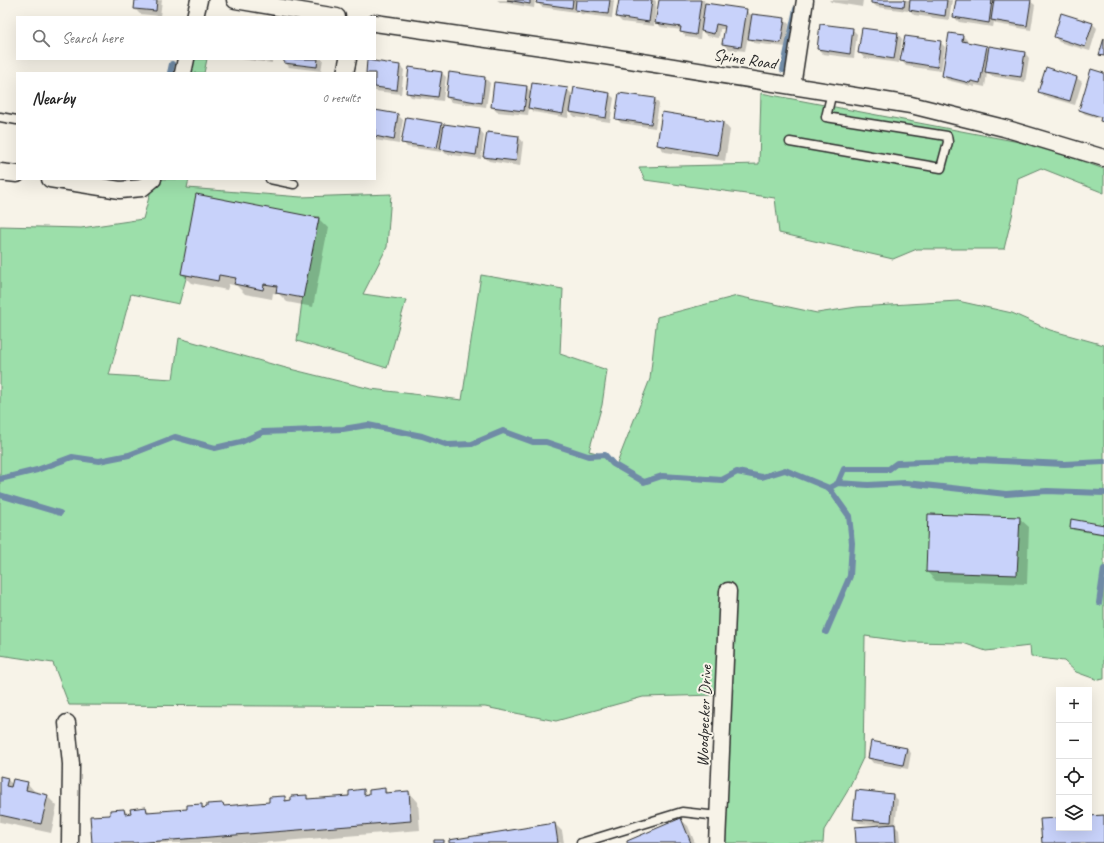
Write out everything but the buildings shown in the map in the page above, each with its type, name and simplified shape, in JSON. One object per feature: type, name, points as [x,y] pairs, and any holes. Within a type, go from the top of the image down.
[{"type":"street","points":[[195,16],[199,0]]},
{"type":"street","points":[[235,0],[331,16]]},
{"type":"street","points":[[792,86],[805,0]]},
{"type":"street","name":"Spine Road","points":[[376,23],[605,56],[918,107],[1004,128],[1104,158]]},
{"type":"street","points":[[183,72],[186,60]]},
{"type":"street","points":[[345,72],[348,60]]},
{"type":"street","points":[[0,172],[16,171]]},
{"type":"street","points":[[56,180],[120,190],[142,188],[152,180]]},
{"type":"street","name":"Woodpecker Drive","points":[[717,843],[728,591]]},
{"type":"street","points":[[67,723],[71,764],[70,843]]},
{"type":"lane","points":[[790,142],[942,168],[948,142],[947,136],[826,117],[832,92]]},
{"type":"lane","points":[[0,117],[16,120]]},
{"type":"lane","points":[[275,180],[294,184]]},
{"type":"lane","points":[[581,843],[682,812],[718,816]]},
{"type":"green space","points":[[183,60],[207,60],[204,72],[181,72]]},
{"type":"green space","points":[[761,93],[1040,146],[1104,169],[1104,193],[1041,168],[1018,178],[1013,212],[1004,249],[917,249],[893,259],[779,233],[775,198],[645,180],[639,167],[759,164]]},
{"type":"green space","points":[[154,180],[189,180],[187,188],[301,197],[391,194],[387,247],[363,294],[406,300],[387,368],[297,341],[304,285],[319,217],[289,215],[190,264],[179,304],[131,294],[109,375],[173,379],[179,338],[286,368],[371,389],[462,400],[481,275],[563,289],[560,354],[607,370],[602,405],[589,451],[605,455],[616,466],[650,379],[657,317],[737,296],[817,313],[857,307],[958,301],[1012,313],[1050,330],[1104,345],[1104,679],[1098,680],[1076,672],[1064,661],[1031,657],[1030,646],[986,651],[963,643],[909,642],[865,636],[863,758],[847,792],[824,830],[823,843],[712,843],[715,695],[643,697],[556,721],[485,707],[69,705],[53,663],[0,655],[0,226],[81,228],[143,219]]},
{"type":"waterway","points":[[783,70],[796,9]]},
{"type":"waterway","points":[[170,72],[172,64]]},
{"type":"waterway","points":[[0,479],[37,470],[72,457],[99,461],[129,455],[175,437],[215,448],[241,442],[263,432],[343,429],[368,425],[422,436],[448,445],[472,444],[503,431],[533,442],[546,442],[588,456],[605,455],[613,464],[644,482],[662,476],[722,480],[737,472],[762,477],[785,470],[829,488],[838,483],[844,469],[889,469],[897,463],[980,460],[1064,464],[1104,462]]},
{"type":"waterway","points":[[838,483],[868,485],[906,483],[1006,494],[1047,491],[1104,493]]},
{"type":"waterway","points":[[826,632],[850,576],[852,543],[849,516],[829,488]]},
{"type":"waterway","points":[[0,495],[60,513]]},
{"type":"waterway","points":[[1099,603],[1104,569]]}]
